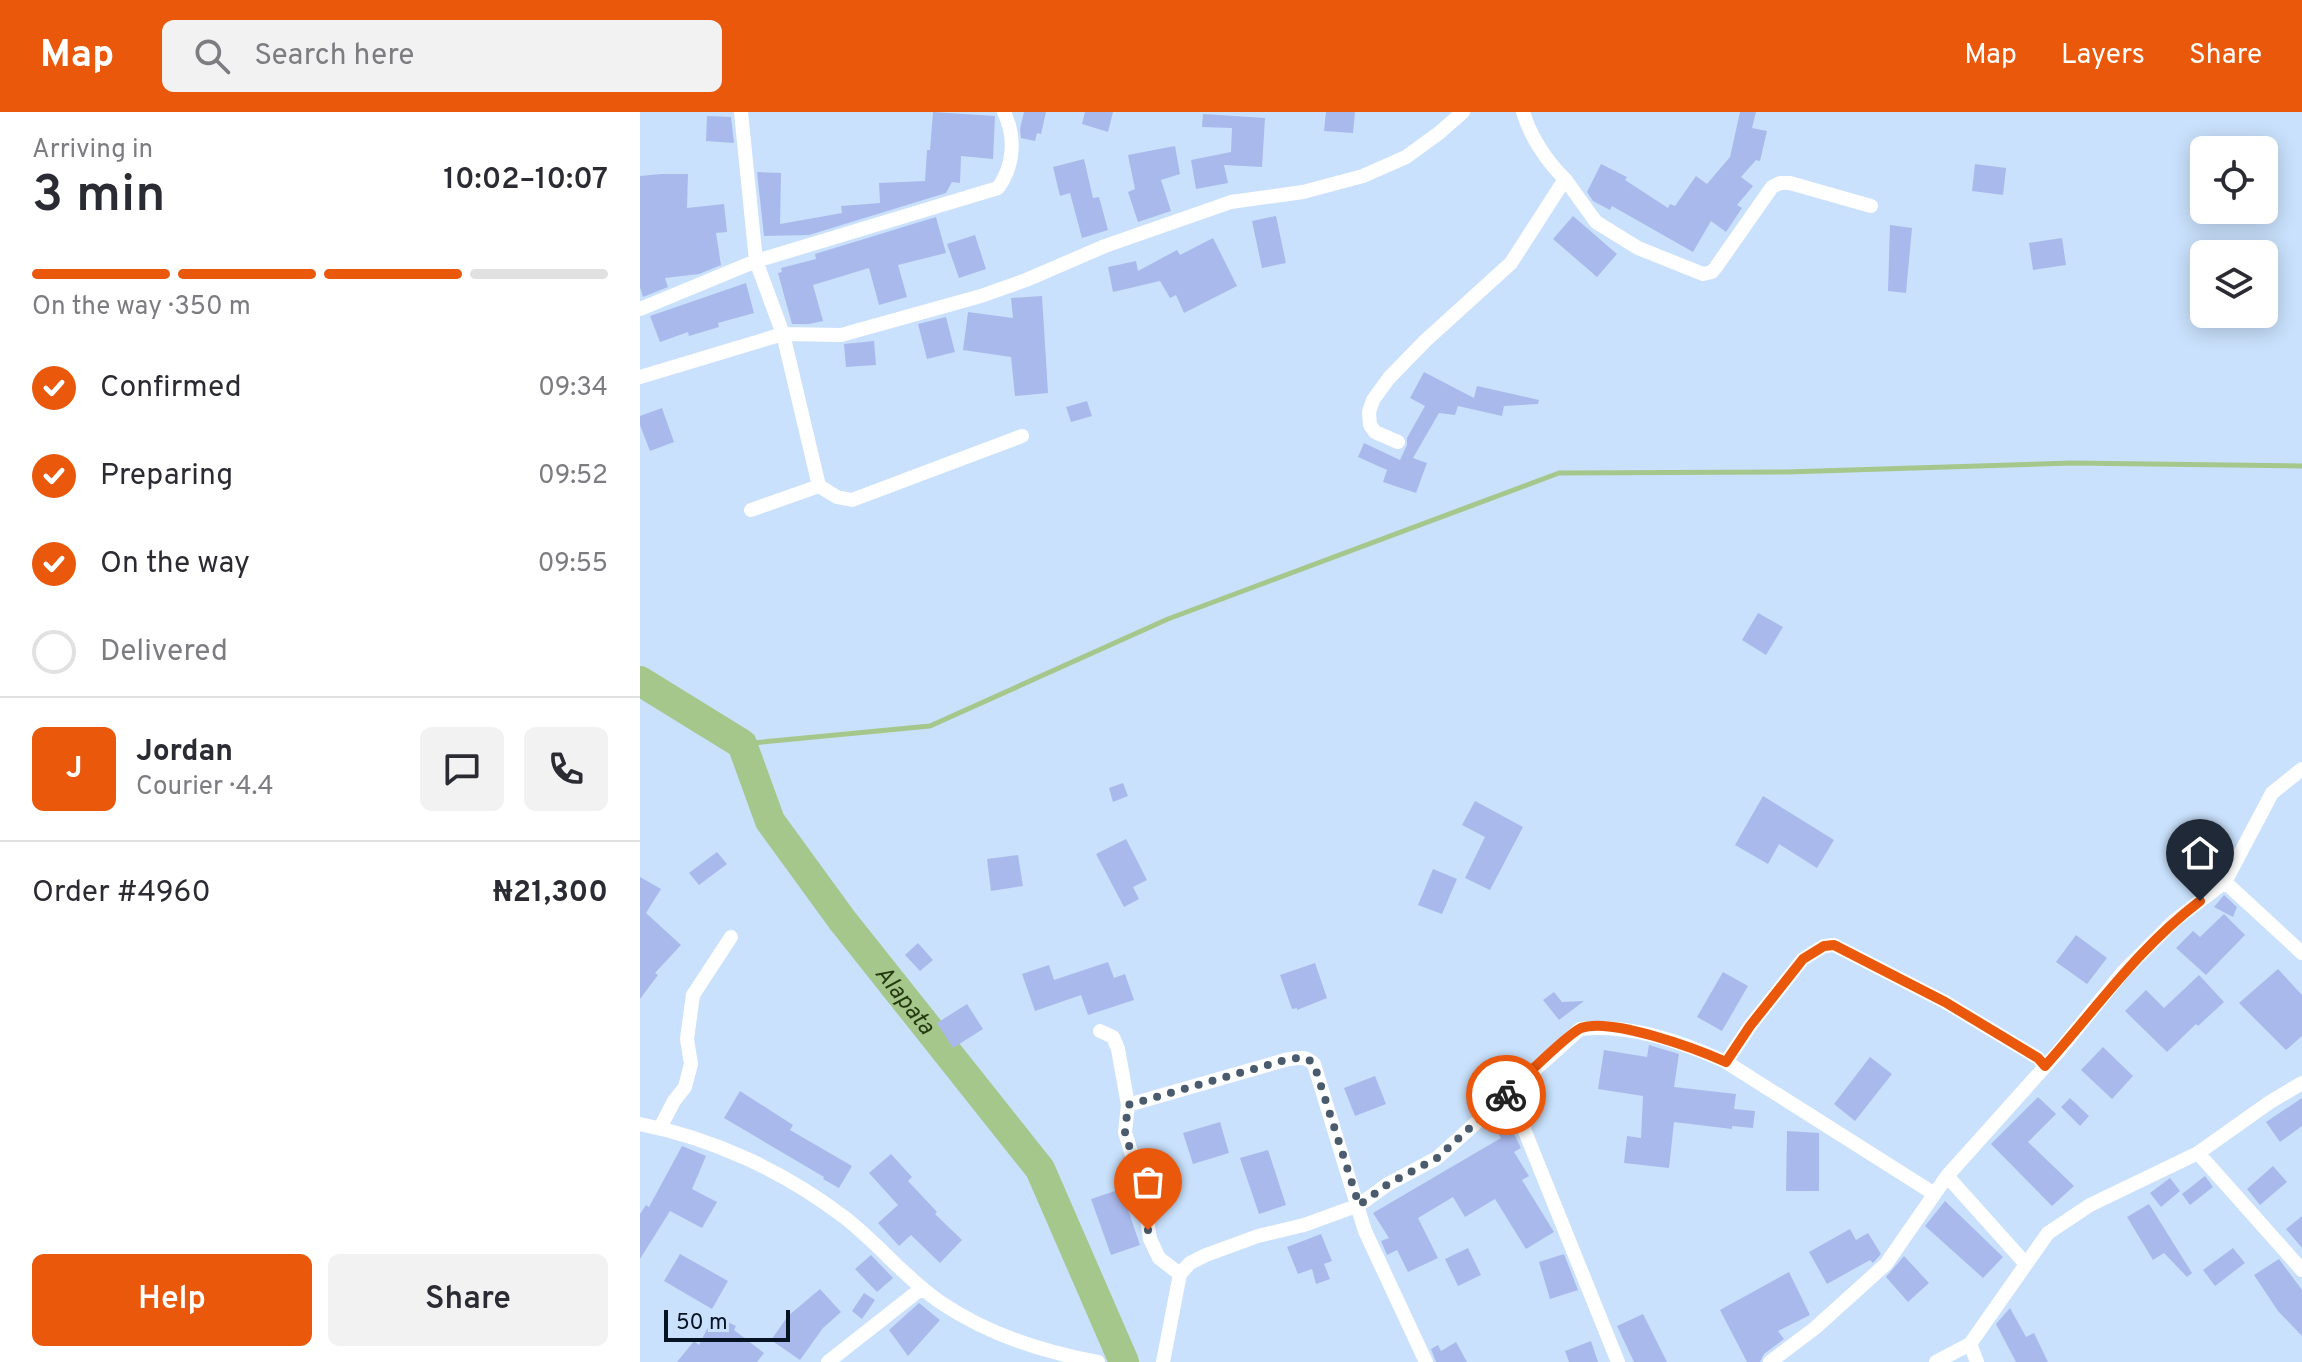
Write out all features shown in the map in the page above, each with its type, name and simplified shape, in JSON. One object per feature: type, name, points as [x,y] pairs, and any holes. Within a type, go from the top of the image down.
[{"type":"street","points":[[741,112],[756,261],[783,334],[819,486],[837,497],[852,500],[1022,436]]},
{"type":"street","points":[[640,309],[756,261],[998,188],[1009,173],[1012,148],[1004,112]]},
{"type":"street","points":[[640,377],[783,334],[841,335],[981,296],[1105,246],[1231,202],[1303,192],[1363,176],[1406,157],[1463,112]]},
{"type":"street","points":[[1523,112],[1552,166],[1596,222],[1638,248],[1703,274],[1712,272],[1772,187],[1780,183],[1790,183],[1871,206]]},
{"type":"street","points":[[1398,442],[1375,432],[1370,425],[1369,412],[1373,400],[1389,378],[1425,341],[1511,263],[1565,179]]},
{"type":"street","points":[[751,510],[819,486]]},
{"type":"street","points":[[1770,1362],[1815,1328],[1886,1264],[1909,1234],[1933,1193],[2123,972],[2174,921],[2225,882],[2272,793],[2302,769]]},
{"type":"street","points":[[2225,882],[2302,953]]},
{"type":"street","points":[[660,1128],[685,1087],[691,1064],[687,1039],[693,995],[731,937]]},
{"type":"street","points":[[1726,1062],[1803,959],[1824,946],[1834,945],[1945,1002],[2038,1058],[2045,1066]]},
{"type":"street","points":[[1163,1362],[1180,1274],[1190,1263],[1258,1236],[1304,1225],[1359,1205],[1388,1184],[1437,1158],[1580,1029],[1600,1026],[1666,1038],[1710,1053],[1933,1193]]},
{"type":"street","points":[[1100,1031],[1113,1037],[1118,1049],[1128,1105],[1125,1132],[1143,1192],[1150,1239],[1159,1258],[1180,1274]]},
{"type":"street","points":[[1128,1105],[1285,1060],[1309,1059],[1314,1064],[1365,1231],[1426,1362]]},
{"type":"street","points":[[1936,1362],[1970,1344],[2025,1263],[2048,1233],[2063,1221],[2198,1153],[2259,1109],[2302,1083]]},
{"type":"street","points":[[1509,1092],[1618,1362]]},
{"type":"street","points":[[640,1124],[751,1160],[788,1182],[844,1217],[922,1288],[955,1312],[1018,1342],[1060,1355],[1098,1362]]},
{"type":"street","points":[[2198,1153],[2302,1270]]},
{"type":"street","points":[[1947,1176],[2025,1263]]},
{"type":"street","points":[[828,1362],[922,1288]]},
{"type":"street","points":[[1970,1344],[1977,1362]]},
{"type":"building","points":[[933,112],[995,116],[993,159],[961,156],[960,183],[952,182],[946,193],[809,235],[764,236],[757,172],[781,173],[780,224],[842,213],[841,206],[880,203],[879,183],[925,181]]},
{"type":"building","points":[[1024,112],[1046,112],[1041,134],[1037,133],[1035,141],[1021,138]]},
{"type":"building","points":[[1085,112],[1113,112],[1108,132],[1082,124]]},
{"type":"building","points":[[1326,112],[1355,112],[1353,133],[1324,131]]},
{"type":"building","points":[[1740,112],[1756,112],[1752,128],[1767,131],[1760,161],[1756,160],[1741,177],[1753,186],[1737,205],[1742,208],[1726,232],[1711,221],[1693,252],[1612,206],[1610,210],[1593,201],[1587,192],[1601,164],[1627,177],[1625,180],[1668,208],[1670,204],[1675,206],[1696,176],[1707,184],[1730,157]]},
{"type":"building","points":[[1203,114],[1265,118],[1262,167],[1224,165],[1228,183],[1196,189],[1191,160],[1231,152],[1232,128],[1202,127]]},
{"type":"building","points":[[707,116],[731,117],[734,143],[706,141]]},
{"type":"building","points":[[1175,146],[1180,174],[1161,180],[1171,211],[1138,222],[1128,192],[1135,189],[1128,155]]},
{"type":"building","points":[[1084,159],[1093,198],[1099,197],[1108,230],[1082,238],[1070,193],[1060,196],[1053,167]]},
{"type":"building","points":[[1975,164],[2006,168],[2003,195],[1972,191]]},
{"type":"building","points":[[688,174],[687,208],[724,204],[727,232],[716,233],[721,265],[699,274],[665,278],[668,287],[643,297],[640,287],[640,176]]},
{"type":"building","points":[[1276,216],[1286,263],[1262,268],[1252,221]]},
{"type":"building","points":[[1573,216],[1617,254],[1597,277],[1553,239]]},
{"type":"building","points":[[936,217],[946,253],[898,265],[907,297],[879,305],[869,268],[813,285],[823,321],[792,324],[778,273],[782,272],[781,268],[816,259],[815,254]]},
{"type":"building","points":[[1890,225],[1912,228],[1906,293],[1888,291]]},
{"type":"building","points":[[975,235],[986,269],[959,278],[947,244]]},
{"type":"building","points":[[1213,238],[1237,286],[1184,313],[1176,295],[1170,298],[1160,281],[1113,292],[1108,267],[1136,261],[1138,271],[1177,250],[1180,255]]},
{"type":"building","points":[[2062,238],[2066,265],[2033,270],[2029,243]]},
{"type":"building","points":[[746,283],[754,313],[718,323],[719,327],[689,336],[688,332],[660,342],[650,316]]},
{"type":"building","points":[[1042,296],[1048,393],[1015,396],[1011,357],[963,350],[968,312],[1013,318],[1011,298]]},
{"type":"building","points":[[946,317],[955,352],[927,359],[918,324]]},
{"type":"building","points":[[874,341],[876,365],[846,367],[844,344]]},
{"type":"building","points":[[1424,372],[1474,398],[1477,386],[1539,400],[1538,404],[1504,406],[1502,416],[1458,406],[1455,415],[1439,413],[1413,458],[1427,463],[1416,493],[1383,482],[1387,470],[1358,457],[1364,443],[1400,460],[1407,438],[1425,406],[1410,398]]},
{"type":"building","points":[[1087,401],[1092,416],[1071,422],[1066,407]]},
{"type":"building","points":[[662,408],[674,442],[650,451],[640,425],[640,416]]},
{"type":"building","points":[[1758,613],[1783,627],[1766,655],[1742,640]]},
{"type":"building","points":[[1123,783],[1128,796],[1113,802],[1109,788]]},
{"type":"building","points":[[1763,796],[1834,840],[1817,868],[1779,844],[1768,864],[1735,845]]},
{"type":"building","points":[[1475,801],[1523,827],[1490,890],[1465,878],[1485,837],[1462,825]]},
{"type":"building","points":[[1126,839],[1147,880],[1133,887],[1139,899],[1124,907],[1096,854]]},
{"type":"building","points":[[717,852],[727,864],[699,885],[689,873]]},
{"type":"building","points":[[1018,855],[1023,886],[991,891],[987,859]]},
{"type":"building","points":[[1433,869],[1457,879],[1442,914],[1418,905]]},
{"type":"building","points":[[640,877],[661,889],[646,913],[681,945],[655,973],[658,975],[640,999]]},
{"type":"building","points":[[2224,895],[2237,907],[2233,917],[2214,907]]},
{"type":"building","points":[[2224,914],[2245,935],[2206,975],[2176,948],[2193,931],[2200,937]]},
{"type":"building","points":[[2076,935],[2107,958],[2087,984],[2056,962]]},
{"type":"building","points":[[918,943],[933,960],[920,971],[905,955]]},
{"type":"building","points":[[1108,962],[1114,978],[1125,974],[1134,1000],[1088,1015],[1081,995],[1035,1011],[1022,974],[1049,965],[1054,980]]},
{"type":"building","points":[[1315,963],[1327,998],[1297,1010],[1292,1009],[1280,975]]},
{"type":"building","points":[[2278,969],[2302,995],[2302,1036],[2286,1050],[2239,1003]]},
{"type":"building","points":[[1723,972],[1748,986],[1722,1031],[1697,1017]]},
{"type":"building","points":[[2199,975],[2224,1002],[2167,1052],[2125,1011],[2146,990],[2164,1008]]},
{"type":"building","points":[[1554,992],[1562,1002],[1584,1001],[1559,1020],[1543,1000]]},
{"type":"building","points":[[967,1004],[983,1029],[953,1048],[937,1023]]},
{"type":"building","points":[[1649,1045],[1679,1054],[1674,1087],[1736,1094],[1734,1109],[1755,1111],[1753,1128],[1732,1126],[1732,1129],[1674,1122],[1669,1168],[1624,1163],[1627,1136],[1641,1138],[1643,1096],[1598,1089],[1604,1050],[1647,1057]]},
{"type":"building","points":[[2103,1047],[2133,1076],[2112,1099],[2081,1070]]},
{"type":"building","points":[[1870,1057],[1892,1074],[1855,1121],[1834,1104]]},
{"type":"building","points":[[1375,1076],[1386,1104],[1355,1116],[1344,1088]]},
{"type":"building","points":[[740,1091],[793,1125],[790,1130],[852,1166],[839,1188],[724,1118]]},
{"type":"building","points":[[2038,1097],[2056,1114],[2028,1142],[2074,1186],[2052,1206],[1991,1144]]},
{"type":"building","points":[[2070,1098],[2089,1116],[2080,1126],[2061,1107]]},
{"type":"building","points":[[2302,1098],[2302,1126],[2280,1142],[2266,1122]]},
{"type":"building","points":[[1504,1114],[1521,1148],[1514,1152],[1529,1176],[1522,1180],[1554,1232],[1526,1249],[1495,1199],[1465,1217],[1453,1197],[1418,1218],[1438,1258],[1408,1272],[1397,1250],[1387,1255],[1381,1241],[1389,1238],[1373,1213],[1501,1138],[1492,1122]]},
{"type":"building","points":[[1220,1122],[1229,1153],[1193,1164],[1183,1133]]},
{"type":"building","points":[[1787,1131],[1819,1133],[1819,1191],[1786,1191]]},
{"type":"building","points":[[682,1146],[706,1156],[692,1189],[717,1202],[702,1228],[670,1211],[640,1259],[640,1214],[646,1205],[649,1207]]},
{"type":"building","points":[[1268,1150],[1286,1205],[1259,1214],[1240,1158]]},
{"type":"building","points":[[891,1154],[912,1177],[908,1181],[937,1212],[935,1214],[962,1240],[940,1263],[911,1235],[899,1246],[878,1223],[898,1205],[869,1173]]},
{"type":"building","points":[[2273,1166],[2287,1182],[2260,1205],[2247,1189]]},
{"type":"building","points":[[2205,1176],[2213,1187],[2190,1205],[2182,1194]]},
{"type":"building","points":[[2170,1178],[2180,1191],[2161,1207],[2150,1193]]},
{"type":"building","points":[[1121,1189],[1140,1245],[1111,1255],[1091,1199]]},
{"type":"building","points":[[1945,1201],[2003,1257],[1983,1278],[1925,1226]]},
{"type":"building","points":[[2149,1204],[2192,1273],[2187,1277],[2164,1253],[2153,1260],[2127,1217]]},
{"type":"building","points":[[2302,1216],[2302,1248],[2286,1229]]},
{"type":"building","points":[[1850,1229],[1856,1240],[1868,1233],[1881,1254],[1873,1263],[1870,1260],[1827,1284],[1809,1252]]},
{"type":"building","points":[[1321,1234],[1332,1261],[1324,1264],[1330,1279],[1316,1284],[1312,1269],[1298,1274],[1287,1247]]},
{"type":"building","points":[[1468,1248],[1481,1275],[1458,1286],[1445,1259]]},
{"type":"building","points":[[2233,1248],[2245,1263],[2215,1286],[2203,1270]]},
{"type":"building","points":[[680,1254],[728,1281],[712,1309],[664,1281]]},
{"type":"building","points":[[1564,1254],[1578,1290],[1550,1299],[1539,1262]]},
{"type":"building","points":[[871,1255],[893,1278],[877,1292],[855,1269]]},
{"type":"building","points":[[1904,1256],[1929,1283],[1908,1302],[1886,1277]]},
{"type":"building","points":[[2279,1259],[2302,1290],[2302,1336],[2278,1311],[2254,1275]]},
{"type":"building","points":[[1789,1272],[1810,1315],[1778,1331],[1784,1339],[1764,1354],[1760,1362],[1747,1362],[1720,1310]]},
{"type":"building","points":[[820,1289],[841,1312],[823,1328],[800,1360],[771,1340],[788,1316]]},
{"type":"building","points":[[864,1293],[875,1300],[862,1319],[852,1311]]},
{"type":"building","points":[[919,1303],[940,1320],[908,1356],[889,1330]]},
{"type":"building","points":[[2010,1308],[2026,1337],[2034,1333],[2048,1362],[2016,1362],[1996,1324]]},
{"type":"building","points":[[1643,1314],[1667,1362],[1634,1362],[1617,1326]]},
{"type":"building","points":[[714,1315],[736,1326],[734,1330],[764,1353],[757,1362],[677,1362],[694,1341],[699,1345]]},
{"type":"building","points":[[1591,1341],[1598,1362],[1569,1362],[1565,1351]]},
{"type":"building","points":[[1456,1342],[1467,1362],[1436,1362],[1431,1349],[1438,1345],[1441,1351]]},
{"type":"waterway","points":[[742,744],[930,726],[1168,619],[1559,473],[1787,472],[2072,463],[2302,466]]},
{"type":"waterway","name":"Alapata","points":[[640,681],[742,744],[770,821],[842,920],[1040,1169],[1124,1362]]},
{"type":"way so far","points":[[1148,1230],[1137,1166],[1125,1132],[1128,1105],[1285,1060],[1309,1059],[1314,1064],[1359,1205],[1388,1184],[1437,1158],[1506,1095]]},
{"type":"route","points":[[1506,1095],[1580,1029],[1600,1026],[1666,1038],[1710,1053],[1726,1062],[1803,959],[1824,946],[1834,945],[1945,1002],[2038,1058],[2045,1066],[2123,972],[2174,921],[2200,901]]}]
